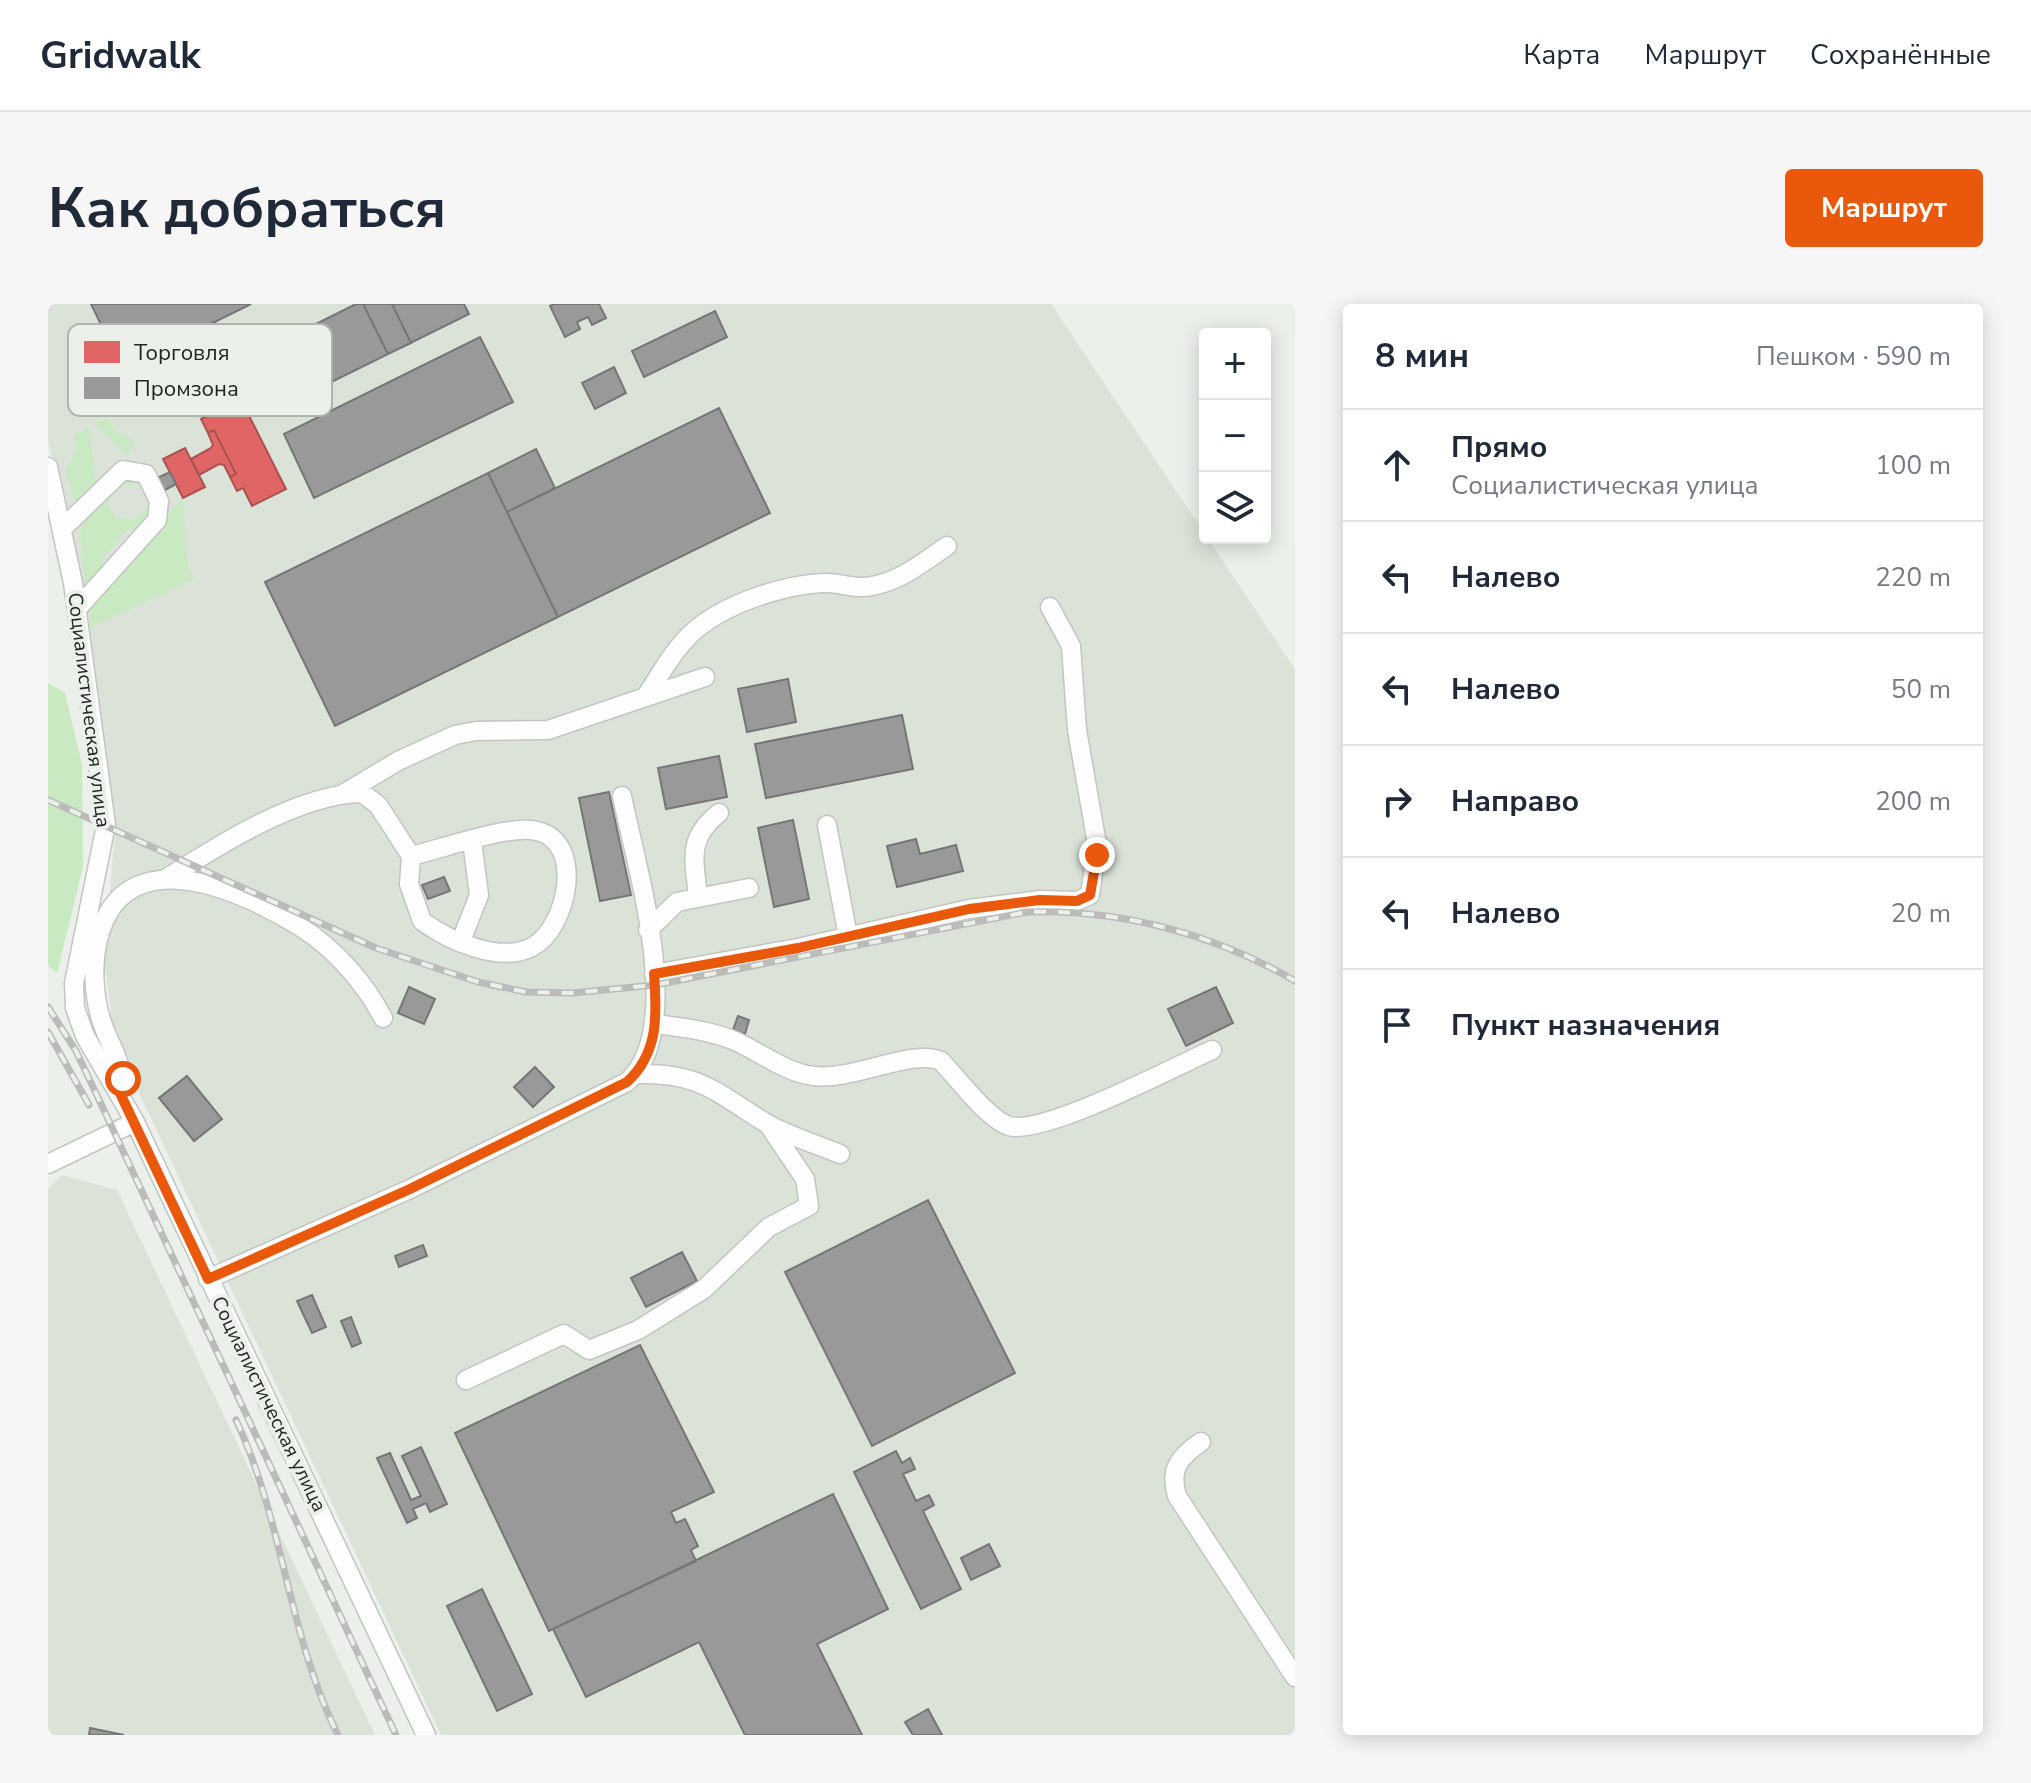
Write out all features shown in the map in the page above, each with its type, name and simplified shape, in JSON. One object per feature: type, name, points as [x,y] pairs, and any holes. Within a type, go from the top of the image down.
[{"type":"street","name":"Социалистическая улица","points":[[48,467],[63,528],[77,609],[106,825],[73,996],[85,1036],[135,1122],[426,1735]]},
{"type":"street","points":[[63,528],[123,470],[146,474],[159,501],[157,520],[77,609]]},
{"type":"street","points":[[646,696],[689,635],[714,617],[809,584],[835,583],[855,588],[884,583],[904,575],[947,546]]},
{"type":"street","points":[[654,974],[969,909],[1040,900],[1077,901],[1090,895],[1097,844],[1077,730],[1071,646],[1050,607]]},
{"type":"street","points":[[119,1091],[123,1073],[103,1028],[95,973],[99,937],[117,900],[137,888],[164,880],[204,854],[285,813],[340,795],[398,761],[466,732],[548,730],[705,677]]},
{"type":"street","points":[[340,795],[362,793],[370,796],[411,856],[409,884],[416,914],[429,926],[461,941],[494,951],[531,948],[557,919],[567,891],[560,847],[545,833],[518,830],[411,856]]},
{"type":"street","points":[[208,1279],[410,1189],[627,1082],[636,1074],[649,1055],[656,1024],[654,974],[622,796]]},
{"type":"street","points":[[698,896],[696,842],[705,824],[719,813]]},
{"type":"street","points":[[827,825],[848,936]]},
{"type":"street","points":[[461,941],[479,895],[472,841]]},
{"type":"street","points":[[164,880],[210,883],[301,928],[356,976],[383,1018]]},
{"type":"street","points":[[648,930],[671,906],[698,896],[749,888]]},
{"type":"street","points":[[656,1024],[722,1036],[815,1076],[870,1071],[911,1059],[933,1057],[941,1061],[1000,1121],[1021,1127],[1099,1102],[1212,1050]]},
{"type":"street","points":[[636,1074],[672,1073],[717,1089],[768,1124],[840,1154]]},
{"type":"street","points":[[48,1164],[135,1122]]},
{"type":"street","points":[[466,1380],[564,1334],[589,1350],[638,1330],[704,1289],[769,1227],[809,1206],[805,1179],[768,1124]]},
{"type":"street","points":[[1201,1442],[1178,1459],[1175,1468],[1177,1496],[1295,1677]]},
{"type":"shaded area","points":[[48,304],[1051,304],[1199,525],[1199,544],[1211,544],[1295,669],[1295,1735],[441,1735],[115,1042],[104,960],[115,832],[74,546],[48,441]]},
{"type":"shaded area","points":[[62,1175],[117,1190],[375,1735],[48,1735],[48,1189]]},
{"type":"green space","points":[[107,418],[113,428],[135,442],[127,455],[95,424]]},
{"type":"green space","points":[[89,427],[97,488],[77,507],[65,472],[77,449],[74,435]]},
{"type":"green space","points":[[123,478],[142,481],[114,491],[108,505],[115,517],[135,520],[145,509],[154,509],[135,535],[130,527],[103,558],[104,571],[86,587],[81,547],[83,525],[96,506]]},
{"type":"green space","points":[[183,498],[188,566],[194,579],[90,628],[90,603]]},
{"type":"green space","points":[[48,683],[65,693],[82,764],[83,867],[57,973],[48,966]]},
{"type":"building: Торговля","points":[[207,416],[249,416],[286,489],[252,506],[243,488],[237,491],[230,477],[236,474],[214,430],[208,433],[201,419]]},
{"type":"building: Торговля","points":[[214,430],[236,474],[230,477],[224,465],[219,464],[199,475],[191,459],[211,448],[213,445],[208,433]]},
{"type":"building: Торговля","points":[[185,448],[205,487],[183,498],[163,459]]},
{"type":"building: Промзона","points":[[91,304],[251,304],[211,324],[101,324]]},
{"type":"building: Промзона","points":[[356,304],[464,304],[469,314],[332,382],[332,324],[316,324]]},
{"type":"building: Промзона","points":[[363,304],[392,304],[411,343],[388,354]]},
{"type":"building: Промзона","points":[[599,304],[606,318],[592,325],[588,317],[577,322],[580,329],[565,337],[550,306]]},
{"type":"building: Промзона","points":[[715,311],[727,337],[644,377],[632,351]]},
{"type":"building: Промзона","points":[[480,337],[513,402],[314,498],[284,434],[320,416],[332,416],[332,410]]},
{"type":"building: Промзона","points":[[614,367],[626,393],[595,409],[582,383]]},
{"type":"building: Промзона","points":[[719,408],[770,513],[558,617],[507,512]]},
{"type":"building: Промзона","points":[[536,449],[555,488],[507,512],[488,473]]},
{"type":"building: Промзона","points":[[170,472],[176,484],[163,491],[157,478]]},
{"type":"building: Промзона","points":[[488,473],[558,617],[335,726],[265,582]]},
{"type":"building: Промзона","points":[[788,679],[796,722],[747,732],[738,689]]},
{"type":"building: Промзона","points":[[902,715],[913,769],[766,798],[755,744]]},
{"type":"building: Промзона","points":[[719,756],[727,797],[666,809],[658,768]]},
{"type":"building: Промзона","points":[[609,792],[631,895],[600,901],[579,798]]},
{"type":"building: Промзона","points":[[793,820],[809,899],[774,907],[758,828]]},
{"type":"building: Промзона","points":[[916,839],[920,854],[956,845],[963,871],[897,887],[887,846]]},
{"type":"building: Промзона","points":[[444,877],[450,891],[428,899],[422,885]]},
{"type":"building: Промзона","points":[[409,987],[435,999],[424,1024],[398,1013]]},
{"type":"building: Промзона","points":[[1216,987],[1233,1023],[1186,1046],[1168,1009]]},
{"type":"building: Промзона","points":[[738,1016],[749,1020],[745,1034],[733,1030]]},
{"type":"building: Промзона","points":[[535,1067],[554,1087],[533,1107],[514,1087]]},
{"type":"building: Промзона","points":[[187,1076],[222,1119],[194,1141],[159,1098]]},
{"type":"building: Промзона","points":[[928,1200],[1015,1373],[872,1446],[785,1272]]},
{"type":"building: Промзона","points":[[423,1245],[427,1256],[399,1267],[395,1256]]},
{"type":"building: Промзона","points":[[682,1252],[697,1281],[646,1307],[631,1278]]},
{"type":"building: Промзона","points":[[312,1295],[326,1327],[312,1333],[297,1301]]},
{"type":"building: Промзона","points":[[351,1317],[361,1343],[352,1347],[341,1321]]},
{"type":"building: Промзона","points":[[640,1345],[714,1492],[671,1512],[676,1523],[685,1519],[698,1546],[691,1550],[696,1561],[549,1631],[455,1433]]},
{"type":"building: Промзона","points":[[421,1447],[447,1504],[430,1512],[426,1503],[413,1509],[417,1518],[407,1523],[377,1458],[390,1453],[411,1500],[421,1496],[402,1456]]},
{"type":"building: Промзона","points":[[896,1451],[902,1463],[910,1458],[915,1469],[903,1474],[916,1501],[929,1495],[934,1505],[923,1511],[961,1589],[921,1609],[854,1472]]},
{"type":"building: Промзона","points":[[833,1494],[888,1609],[817,1644],[862,1735],[745,1735],[699,1642],[586,1697],[553,1629]]},
{"type":"building: Промзона","points":[[989,1544],[1000,1566],[971,1580],[961,1558]]},
{"type":"building: Промзона","points":[[482,1589],[532,1694],[497,1711],[447,1606]]},
{"type":"building: Промзона","points":[[928,1709],[942,1735],[913,1735],[905,1722]]},
{"type":"building: Промзона","points":[[90,1728],[124,1735],[89,1735]]},
{"type":"railway","points":[[48,800],[376,948],[478,982],[526,992],[572,993],[655,985],[1027,912],[1097,915],[1166,928],[1232,950],[1295,981]]},
{"type":"railway","points":[[48,1007],[76,1051],[396,1735]]},
{"type":"railway","points":[[48,1032],[89,1105]]},
{"type":"railway","points":[[236,1420],[265,1498],[308,1658],[338,1735]]},
{"type":"route","points":[[123,1079],[119,1091],[208,1279],[410,1189],[627,1082],[644,1065],[649,1055],[656,1024],[654,974],[798,948],[990,905],[1083,900],[1090,895],[1097,855]]}]
